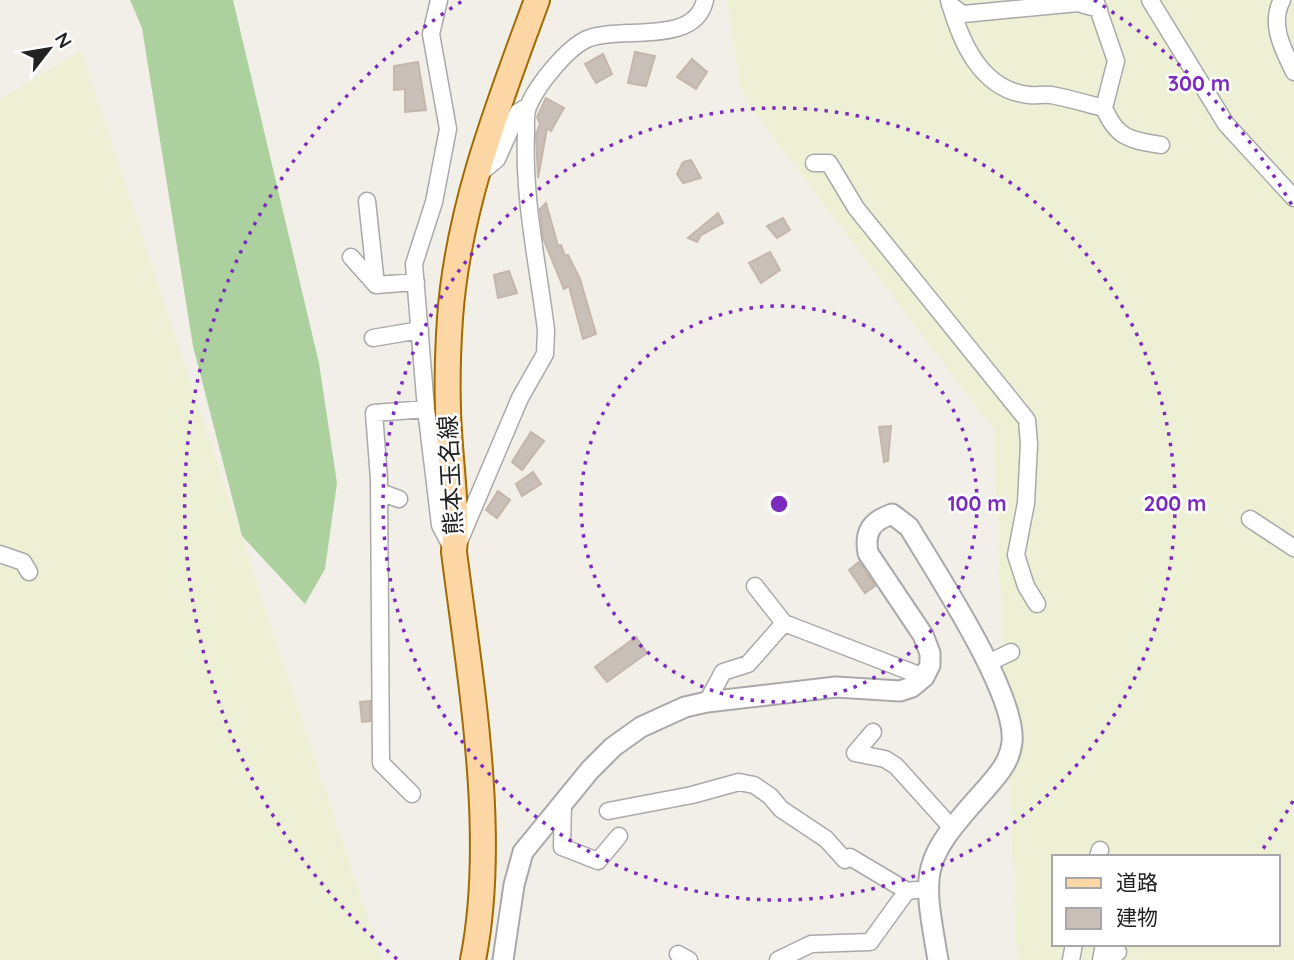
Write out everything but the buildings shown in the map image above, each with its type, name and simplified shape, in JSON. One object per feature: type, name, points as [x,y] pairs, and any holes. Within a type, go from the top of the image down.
[{"type":"main road","name":"熊本玉名線","points":[[473,960],[483,893],[480,799],[454,552],[456,531],[448,409],[450,318],[457,253],[475,176],[537,0]]},
{"type":"street","points":[[439,0],[431,34],[448,129],[434,202],[414,264],[439,525],[454,552]]},
{"type":"street","points":[[475,176],[496,159],[518,112],[527,107],[564,55],[586,40],[608,33],[662,32],[685,25],[703,10],[705,0]]},
{"type":"street","points":[[1150,0],[1226,124],[1294,198]]},
{"type":"street","points":[[1282,0],[1276,11],[1276,25],[1294,72]]},
{"type":"street","points":[[949,3],[963,14],[1097,4],[1115,61],[1104,108],[1111,125],[1130,140],[1161,145]]},
{"type":"street","points":[[949,3],[971,57],[998,82],[1028,95],[1048,94],[1104,108]]},
{"type":"street","points":[[454,552],[520,398],[545,354],[546,330],[525,156],[527,107]]},
{"type":"street","points":[[814,163],[829,163],[856,208],[1027,420],[1029,444],[1026,503],[1016,555],[1026,586],[1037,604]]},
{"type":"street","points":[[368,201],[370,258],[376,285]]},
{"type":"street","points":[[351,257],[376,285]]},
{"type":"street","points":[[376,285],[416,282]]},
{"type":"street","points":[[373,338],[420,330]]},
{"type":"street","points":[[412,794],[382,764],[380,492],[374,413],[426,410]]},
{"type":"street","points":[[380,492],[399,499]]},
{"type":"street","points":[[503,960],[514,885],[523,852],[590,771],[622,740],[663,716],[707,702],[836,687],[900,691],[912,687],[924,677],[930,665],[930,653],[923,635],[868,553],[866,541],[869,527],[892,514],[909,527],[988,663],[1009,719],[1012,741],[1006,763],[951,827],[933,857],[927,890],[940,959]]},
{"type":"street","points":[[1250,519],[1294,548]]},
{"type":"street","points":[[0,554],[23,562],[29,572]]},
{"type":"street","points":[[755,586],[785,623],[924,677]]},
{"type":"street","points":[[707,702],[723,673],[748,664],[785,623]]},
{"type":"street","points":[[988,663],[1011,652]]},
{"type":"street","points":[[873,732],[855,753],[885,759],[896,766],[951,827]]},
{"type":"street","points":[[608,811],[692,795],[738,782],[754,785],[770,796],[781,809],[826,839],[845,860],[850,858],[907,891],[927,890]]},
{"type":"street","points":[[563,803],[562,847],[598,861],[619,836]]},
{"type":"street","points":[[778,960],[811,944],[870,942],[907,891]]},
{"type":"street","points":[[1101,960],[1110,952]]},
{"type":"green space","points":[[130,0],[233,0],[319,363],[337,483],[325,569],[305,604],[242,536],[193,346],[142,28]]},
{"type":"green space","points":[[727,0],[1294,0],[1294,960],[1017,960],[993,429],[741,94]]},
{"type":"green space","points":[[81,50],[382,960],[0,960],[0,100]]}]
